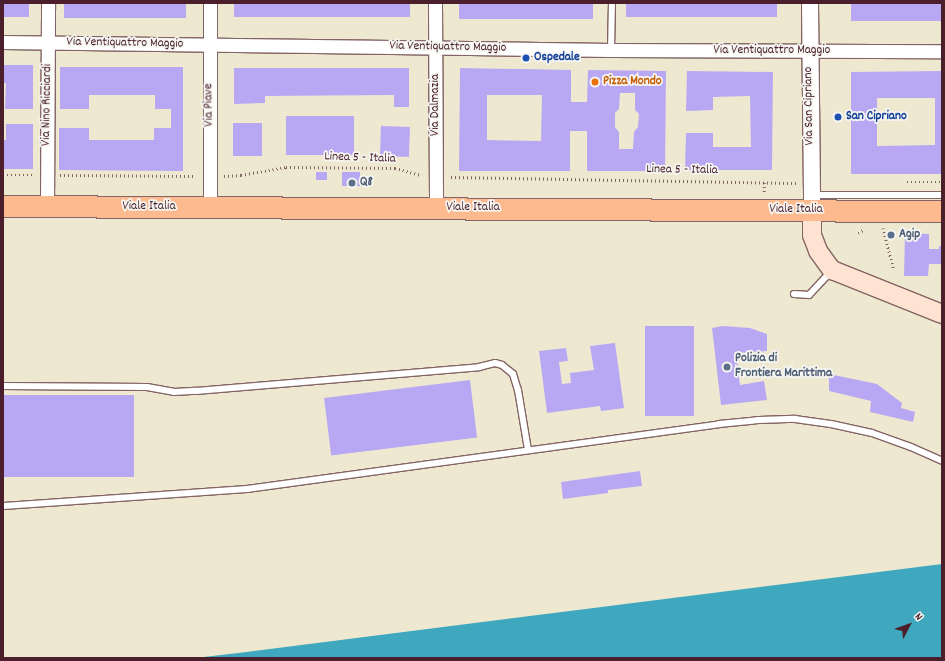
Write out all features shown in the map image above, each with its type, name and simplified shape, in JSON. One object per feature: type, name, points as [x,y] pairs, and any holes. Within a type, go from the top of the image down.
[{"type":"main road","name":"Viale Italia","points":[[3,206],[436,208],[812,196],[942,210]]},
{"type":"main road","points":[[812,196],[812,235],[818,251],[832,270],[942,314]]},
{"type":"street","name":"Via Nino Ricciardi","points":[[47,206],[48,3]]},
{"type":"street","name":"Via Piave","points":[[210,3],[210,207]]},
{"type":"street","name":"Via Dalmazia","points":[[435,3],[436,208]]},
{"type":"street","name":"Via San Cipriano","points":[[810,3],[812,196]]},
{"type":"street","name":"Via Ventiquattro Maggio","points":[[3,42],[209,46],[436,47],[612,50],[942,51]]},
{"type":"lane","points":[[612,3],[612,50]]},
{"type":"lane","name":"Viale Italia","points":[[812,196],[942,195]]},
{"type":"lane","points":[[794,294],[809,295],[832,270]]},
{"type":"lane","points":[[3,386],[147,387],[174,392],[196,391],[479,366],[495,363],[502,365],[513,374],[518,390],[528,450]]},
{"type":"lane","points":[[3,506],[247,489],[719,424],[795,419],[831,424],[872,433],[911,447],[942,461]]},
{"type":"path","name":"Linea 5 - Italia","points":[[3,175],[211,176],[241,175],[286,167],[395,168],[426,177],[764,182],[812,196]]},
{"type":"path","points":[[764,182],[764,196]]},
{"type":"path","points":[[858,233],[867,228]]},
{"type":"path","points":[[877,228],[883,228],[894,270]]},
{"type":"water","points":[[942,564],[942,658],[195,658],[238,653]]},
{"type":"building","points":[[3,3],[29,3],[29,17],[3,17]]},
{"type":"building","points":[[64,3],[186,3],[186,18],[64,18]]},
{"type":"building","points":[[234,3],[410,3],[410,17],[234,17]]},
{"type":"building","points":[[459,3],[593,3],[593,19],[459,19]]},
{"type":"building","points":[[626,3],[777,3],[777,17],[626,17]]},
{"type":"building","points":[[851,3],[942,3],[942,21],[851,21]]},
{"type":"building","points":[[3,65],[33,65],[33,109],[5,109],[6,83],[3,83]]},
{"type":"building","points":[[60,67],[183,67],[183,171],[59,170],[59,128],[89,128],[89,140],[154,140],[154,128],[171,128],[171,109],[155,109],[155,95],[89,95],[89,109],[60,109]]},
{"type":"building","points":[[234,68],[409,68],[409,107],[394,107],[394,95],[265,96],[265,103],[234,104]]},
{"type":"building","points":[[460,68],[571,70],[571,102],[587,102],[588,70],[666,71],[665,171],[587,171],[587,131],[570,131],[570,171],[459,171]],"holes":[[[620,93],[635,93],[635,110],[639,114],[638,127],[634,132],[633,149],[619,149],[619,132],[615,127],[615,113],[619,109]],[[487,95],[542,95],[541,141],[487,140]]]},
{"type":"building","points":[[687,71],[773,72],[772,170],[685,170],[686,133],[713,133],[713,147],[751,147],[750,96],[713,97],[713,110],[686,111]]},
{"type":"building","points":[[942,71],[942,174],[851,174],[851,72]],"holes":[[[877,98],[935,98],[935,145],[877,146]]]},
{"type":"building","points":[[286,116],[354,116],[354,155],[286,155]]},
{"type":"building","points":[[233,123],[262,123],[262,156],[233,156]]},
{"type":"building","points":[[6,124],[33,124],[33,169],[3,169],[3,140],[6,140]]},
{"type":"building","points":[[381,126],[410,127],[409,157],[380,156]]},
{"type":"building","points":[[316,172],[327,172],[327,180],[316,180]]},
{"type":"building","points":[[342,172],[360,172],[360,186],[342,186]]},
{"type":"building","points":[[905,233],[929,234],[929,249],[939,249],[939,246],[942,246],[942,264],[929,264],[928,276],[904,276]]},
{"type":"building","points":[[645,326],[694,326],[694,416],[645,416]]},
{"type":"building","name":"Polizia di Frontiera Marittima","points":[[722,326],[750,328],[767,334],[767,351],[736,353],[740,385],[764,381],[767,400],[721,405],[712,328]]},
{"type":"building","points":[[615,343],[624,408],[601,411],[600,406],[547,413],[539,351],[566,348],[568,361],[559,362],[562,384],[571,383],[570,373],[594,370],[590,346]]},
{"type":"building","points":[[829,374],[877,384],[902,403],[901,408],[915,412],[913,422],[870,412],[871,401],[829,391]]},
{"type":"building","points":[[470,380],[477,438],[331,455],[324,398]]},
{"type":"building","points":[[3,395],[134,395],[134,477],[3,477]]},
{"type":"building","points":[[640,471],[642,486],[608,490],[608,493],[563,499],[561,482]]},
{"type":"place","name":"Ospedale","points":[[526,58]]},
{"type":"place","name":"Pizza Mondo","points":[[595,82]]},
{"type":"place","name":"San Cipriano","points":[[838,117]]},
{"type":"place","name":"Q8","points":[[352,183]]},
{"type":"place","name":"Agip","points":[[891,235]]},
{"type":"place","name":"Polizia di Frontiera Marittima","points":[[727,367]]}]
